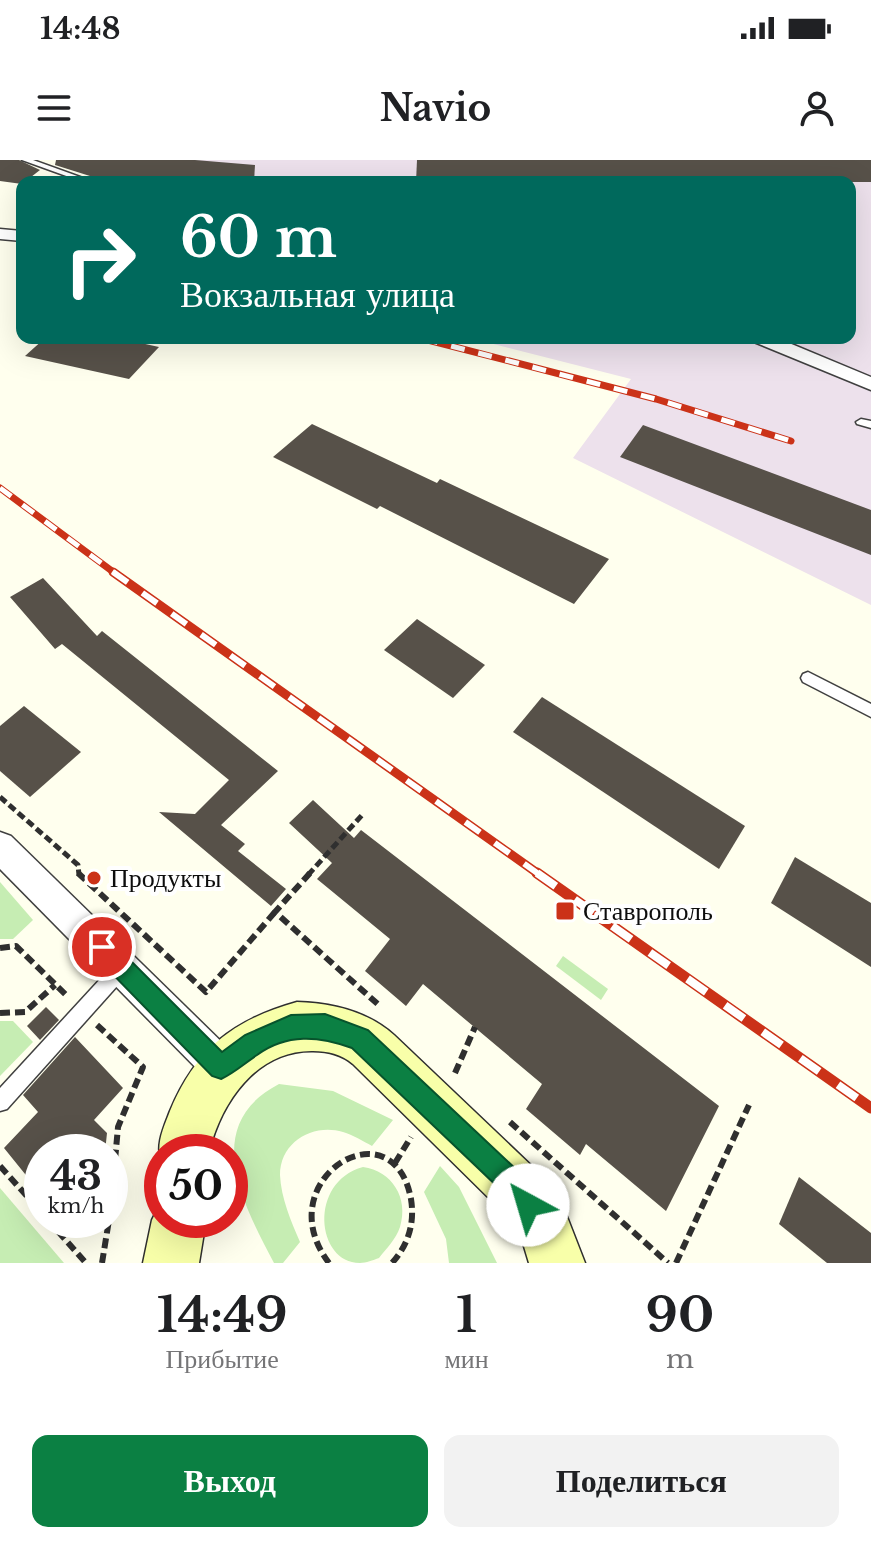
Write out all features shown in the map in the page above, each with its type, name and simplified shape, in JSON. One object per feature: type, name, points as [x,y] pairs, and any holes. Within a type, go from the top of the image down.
[{"type":"main road","points":[[188,1134],[197,1105],[221,1067],[253,1043],[291,1027],[325,1026],[360,1039],[511,1182],[545,1228],[557,1263]]},
{"type":"main road","points":[[171,1263],[176,1238]]},
{"type":"street","points":[[775,344],[871,384]]},
{"type":"street","points":[[0,847],[221,1067]]},
{"type":"lane","points":[[26,160],[73,176]]},
{"type":"lane","points":[[808,678],[871,711]]},
{"type":"lane","points":[[0,1102],[122,968]]},
{"type":"path","points":[[0,797],[78,865],[78,874],[206,992],[363,814]]},
{"type":"path","points":[[275,912],[388,1013]]},
{"type":"path","points":[[0,1013],[25,1012],[55,985]]},
{"type":"path","points":[[455,1073],[475,1027]]},
{"type":"path","points":[[444,1063],[467,1084]]},
{"type":"path","points":[[117,1134],[143,1067]]},
{"type":"path","points":[[676,1263],[749,1105]]},
{"type":"path","points":[[503,1115],[668,1263]]},
{"type":"path","points":[[395,1163],[415,1131]]},
{"type":"path","points":[[326,1262],[315,1241],[310,1216],[316,1193],[330,1168],[344,1159],[363,1153],[382,1156],[395,1163],[405,1177],[412,1210],[411,1234],[402,1253],[392,1263]]},
{"type":"path","points":[[0,1166],[24,1193]]},
{"type":"path","points":[[64,1238],[86,1263]]},
{"type":"path","points":[[102,1263],[106,1238]]},
{"type":"shaded area","points":[[108,160],[871,160],[871,605],[573,458],[631,379],[494,344],[856,344],[856,176],[238,176]]},
{"type":"green space","points":[[0,882],[33,920],[13,939],[0,939]]},
{"type":"green space","points":[[563,956],[608,989],[601,1000],[556,966]]},
{"type":"green space","points":[[0,1021],[13,1021],[33,1042],[0,1076]]},
{"type":"green space","points":[[279,1084],[333,1091],[393,1120],[372,1146],[347,1133],[332,1130],[310,1133],[292,1145],[281,1163],[280,1175],[284,1201],[300,1242],[283,1263],[274,1263],[248,1208],[248,1134],[237,1134],[241,1121],[255,1101]]},
{"type":"green space","points":[[440,1166],[459,1187],[497,1263],[449,1263],[446,1239],[424,1192]]},
{"type":"green space","points":[[363,1167],[390,1180],[400,1196],[402,1216],[396,1236],[379,1258],[360,1263],[345,1259],[334,1250],[324,1221],[326,1204],[333,1188],[345,1175]]},
{"type":"green space","points":[[0,1188],[24,1216],[24,1238],[43,1238],[64,1263],[0,1263]]},
{"type":"building","points":[[0,160],[19,160],[40,170],[32,176],[16,176],[16,183],[0,181]]},
{"type":"building","points":[[56,160],[195,160],[255,165],[254,176],[90,176],[55,165]]},
{"type":"building","points":[[417,160],[871,160],[871,182],[856,182],[856,176],[416,176]]},
{"type":"building","points":[[38,344],[145,344],[159,347],[129,379],[25,356]]},
{"type":"building","points":[[312,424],[437,483],[440,479],[609,559],[574,604],[380,506],[377,509],[273,457]]},
{"type":"building","points":[[643,425],[871,510],[871,555],[620,457]]},
{"type":"building","points":[[43,578],[97,636],[102,631],[278,771],[221,825],[245,844],[238,851],[286,889],[271,906],[159,812],[195,814],[229,780],[62,644],[55,649],[10,597]]},
{"type":"building","points":[[417,619],[485,665],[453,698],[384,650]]},
{"type":"building","points":[[542,697],[745,826],[719,869],[513,732]]},
{"type":"building","points":[[24,706],[81,752],[30,797],[0,771],[0,726]]},
{"type":"building","points":[[313,800],[354,838],[361,830],[719,1106],[666,1211],[586,1144],[580,1155],[526,1109],[542,1084],[423,984],[406,1006],[365,971],[390,939],[317,879],[332,863],[289,823]]},
{"type":"building","points":[[795,857],[871,903],[871,967],[771,903]]},
{"type":"building","points":[[46,1007],[59,1020],[40,1040],[27,1026]]},
{"type":"building","points":[[75,1037],[123,1088],[94,1120],[107,1134],[24,1134],[24,1173],[4,1148],[38,1112],[23,1095]]},
{"type":"building","points":[[799,1177],[871,1233],[871,1263],[827,1263],[779,1224]]},
{"type":"railway","points":[[443,344],[656,399],[791,441]]},
{"type":"railway","points":[[0,488],[116,574]]},
{"type":"railway","points":[[113,572],[540,875]]},
{"type":"railway","points":[[537,873],[871,1108]]},
{"type":"place","name":"Продукты","points":[[94,878]]},
{"type":"place","name":"Ставрополь","points":[[565,911]]},
{"type":"route","points":[[102,947],[221,1067],[253,1043],[291,1027],[325,1026],[360,1039],[511,1182],[528,1205]]}]
